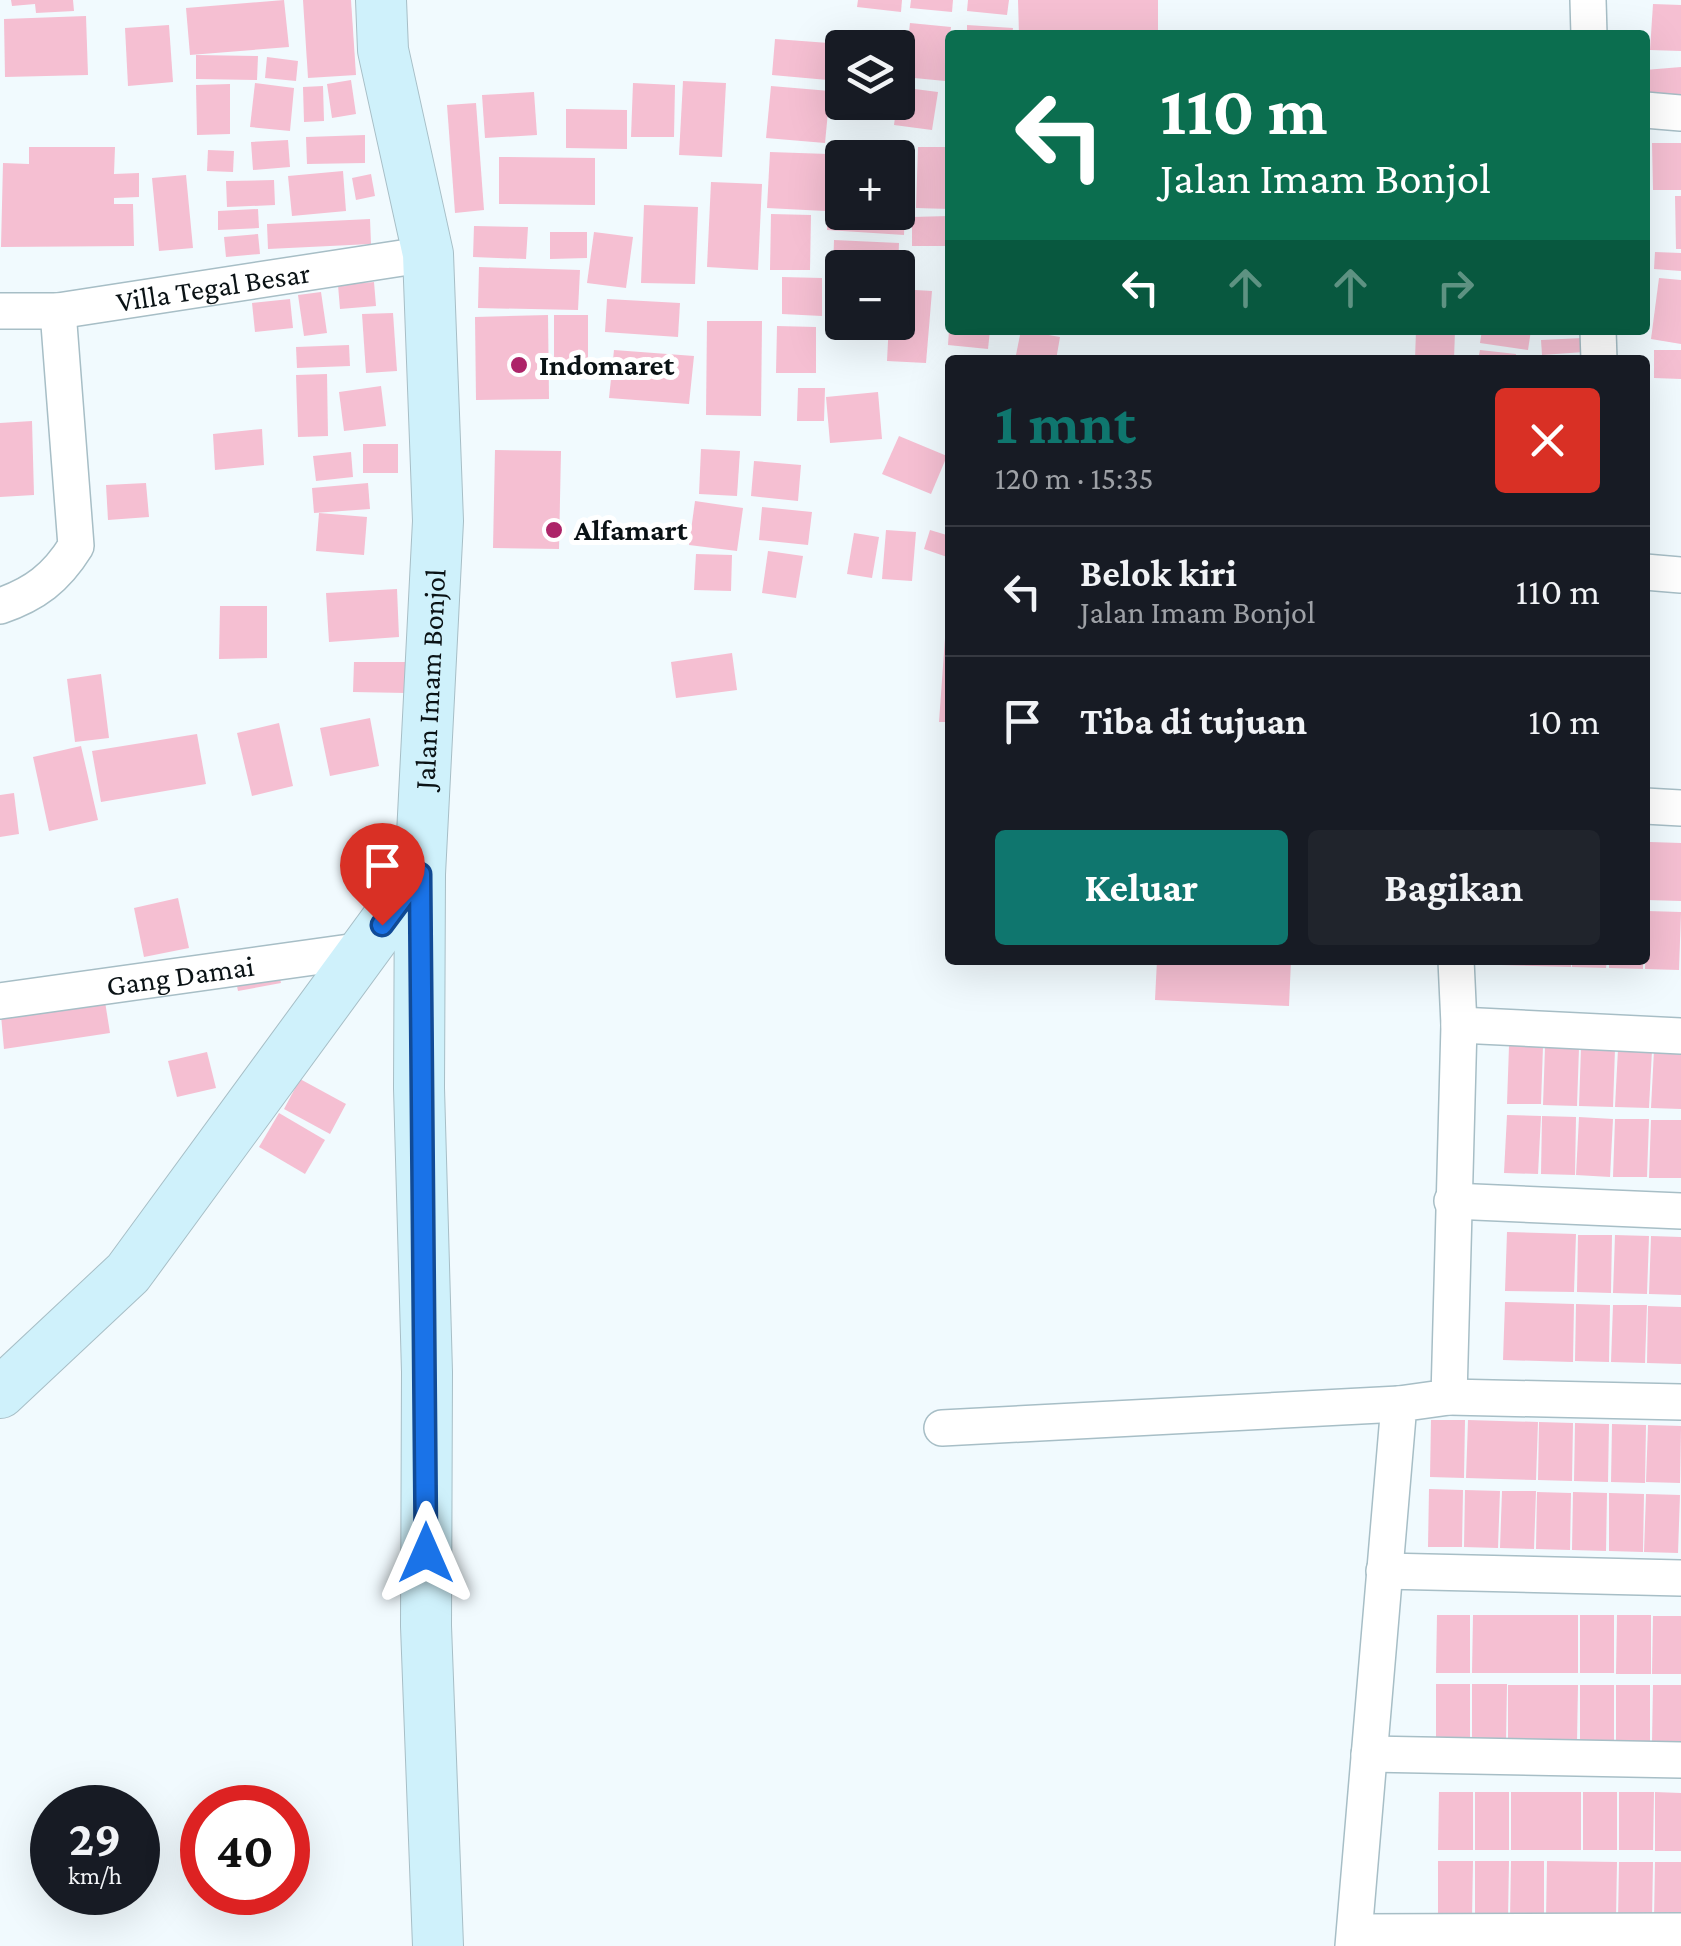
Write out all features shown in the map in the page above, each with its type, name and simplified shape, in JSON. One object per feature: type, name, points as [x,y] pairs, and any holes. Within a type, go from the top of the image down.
[{"type":"street","name":"Jalan Imam Bonjol","points":[[382,0],[382,50],[428,254],[438,521],[420,874],[419,1088],[427,1372],[426,1626],[438,1946]]},
{"type":"street","points":[[1588,0],[1589,30]]},
{"type":"street","points":[[1650,110],[1681,113]]},
{"type":"street","name":"Villa Tegal Besar","points":[[0,312],[58,311],[428,254]]},
{"type":"street","points":[[0,606],[29,596],[60,571],[76,546],[58,311]]},
{"type":"street","points":[[1650,572],[1681,575]]},
{"type":"street","points":[[1650,806],[1681,808]]},
{"type":"street","points":[[0,1393],[128,1273],[420,874]]},
{"type":"street","name":"Gang Damai","points":[[0,1000],[364,950]]},
{"type":"street","points":[[1450,1397],[1459,1025],[1456,965]]},
{"type":"street","points":[[1459,1025],[1681,1036]]},
{"type":"street","points":[[1452,1200],[1681,1212]]},
{"type":"street","points":[[942,1428],[1398,1404],[1450,1397],[1681,1402]]},
{"type":"street","points":[[1398,1404],[1354,1939],[1681,1931]]},
{"type":"street","points":[[1384,1571],[1681,1578]]},
{"type":"street","points":[[1369,1754],[1681,1760]]},
{"type":"building","points":[[11,0],[73,0],[74,11],[36,13],[35,4],[12,6]]},
{"type":"building","points":[[284,0],[289,47],[190,55],[186,8]]},
{"type":"building","points":[[303,0],[351,0],[356,75],[308,78]]},
{"type":"building","points":[[858,0],[902,0],[901,12],[857,7]]},
{"type":"building","points":[[911,0],[953,0],[952,12],[910,8]]},
{"type":"building","points":[[968,0],[1009,0],[1007,15],[967,11]]},
{"type":"building","points":[[1018,0],[1158,0],[1158,30],[1019,30]]},
{"type":"building","points":[[1653,4],[1681,5],[1681,51],[1650,50]]},
{"type":"building","points":[[86,16],[88,75],[5,77],[4,19]]},
{"type":"building","points":[[910,23],[951,27],[945,30],[945,81],[915,78],[915,30],[909,30]]},
{"type":"building","points":[[169,25],[173,82],[128,86],[125,28]]},
{"type":"building","points":[[967,25],[1013,28],[1013,30],[967,30]]},
{"type":"building","points":[[775,39],[825,43],[825,80],[772,75]]},
{"type":"building","points":[[196,55],[258,56],[257,80],[196,79]]},
{"type":"building","points":[[267,57],[298,61],[296,81],[265,78]]},
{"type":"building","points":[[1681,67],[1681,97],[1650,99],[1650,70]]},
{"type":"building","points":[[351,80],[356,114],[332,118],[327,84]]},
{"type":"building","points":[[683,81],[726,83],[722,157],[679,155]]},
{"type":"building","points":[[255,83],[294,88],[290,131],[250,127]]},
{"type":"building","points":[[633,83],[675,85],[674,137],[631,137]]},
{"type":"building","points":[[230,84],[230,134],[197,135],[196,85]]},
{"type":"building","points":[[323,86],[324,121],[304,122],[303,87]]},
{"type":"building","points":[[771,86],[825,91],[825,143],[766,138]]},
{"type":"building","points":[[915,89],[938,92],[932,130],[894,125],[895,120],[915,120]]},
{"type":"building","points":[[534,92],[537,135],[485,138],[482,95]]},
{"type":"building","points":[[476,103],[484,210],[455,213],[447,105]]},
{"type":"building","points":[[566,109],[627,110],[627,149],[566,148]]},
{"type":"building","points":[[365,135],[365,163],[307,164],[306,137]]},
{"type":"building","points":[[288,140],[290,167],[253,170],[251,142]]},
{"type":"building","points":[[1652,143],[1681,143],[1681,190],[1653,190]]},
{"type":"building","points":[[29,147],[115,147],[114,174],[139,173],[139,197],[114,198],[114,204],[133,204],[134,246],[1,247],[3,163],[29,164]]},
{"type":"building","points":[[918,147],[945,147],[945,209],[916,208]]},
{"type":"building","points":[[208,150],[234,151],[233,172],[207,171]]},
{"type":"building","points":[[770,152],[825,154],[825,211],[767,208]]},
{"type":"building","points":[[499,157],[595,158],[595,205],[499,204]]},
{"type":"building","points":[[343,171],[346,211],[292,216],[288,176]]},
{"type":"building","points":[[371,174],[375,196],[356,200],[352,178]]},
{"type":"building","points":[[186,175],[193,248],[159,251],[152,178]]},
{"type":"building","points":[[274,180],[275,205],[227,207],[226,181]]},
{"type":"building","points":[[711,182],[762,184],[758,270],[707,267]]},
{"type":"building","points":[[1675,196],[1681,196],[1681,249],[1676,249]]},
{"type":"building","points":[[644,205],[698,207],[695,284],[641,283]]},
{"type":"building","points":[[258,209],[259,228],[218,230],[218,211]]},
{"type":"building","points":[[771,214],[811,215],[810,270],[770,270]]},
{"type":"building","points":[[945,216],[945,246],[912,246],[915,217]]},
{"type":"building","points":[[370,219],[371,244],[268,249],[267,224]]},
{"type":"building","points":[[474,226],[528,227],[526,259],[473,257]]},
{"type":"building","points":[[827,230],[904,230],[904,235]]},
{"type":"building","points":[[550,232],[587,232],[587,258],[550,259]]},
{"type":"building","points":[[594,232],[633,237],[626,288],[587,283]]},
{"type":"building","points":[[258,234],[260,254],[226,257],[224,237]]},
{"type":"building","points":[[834,240],[899,243],[899,250],[834,250]]},
{"type":"building","points":[[1655,252],[1681,253],[1681,271],[1654,269]]},
{"type":"building","points":[[479,267],[580,270],[578,310],[478,308]]},
{"type":"building","points":[[782,277],[822,278],[822,316],[782,314]]},
{"type":"building","points":[[1659,278],[1681,280],[1681,344],[1651,339]]},
{"type":"building","points":[[374,282],[376,306],[340,309],[338,285]]},
{"type":"building","points":[[915,290],[932,291],[926,363],[887,361],[888,340],[915,340]]},
{"type":"building","points":[[321,292],[327,333],[304,336],[298,295]]},
{"type":"building","points":[[290,299],[293,328],[255,332],[252,303]]},
{"type":"building","points":[[607,299],[680,303],[678,337],[605,332]]},
{"type":"building","points":[[393,313],[397,371],[366,373],[362,314]]},
{"type":"building","points":[[548,315],[549,399],[476,400],[475,317]]},
{"type":"building","points":[[554,315],[588,315],[588,360],[554,360]]},
{"type":"building","points":[[707,321],[762,321],[761,416],[706,415]]},
{"type":"building","points":[[777,326],[816,327],[816,373],[776,373]]},
{"type":"building","points":[[949,335],[989,335],[988,349],[948,345]]},
{"type":"building","points":[[1020,335],[1060,337],[1057,355],[1016,355]]},
{"type":"building","points":[[1416,335],[1455,335],[1454,355],[1415,355]]},
{"type":"building","points":[[1481,335],[1530,335],[1528,350],[1480,343]]},
{"type":"building","points":[[1583,338],[1584,352],[1542,355],[1541,340]]},
{"type":"building","points":[[349,345],[350,366],[297,368],[296,347]]},
{"type":"building","points":[[614,350],[694,356],[689,404],[609,398]]},
{"type":"building","points":[[1480,350],[1516,354],[1516,355],[1479,355]]},
{"type":"building","points":[[1654,350],[1681,350],[1681,379],[1654,378]]},
{"type":"building","points":[[327,374],[328,436],[298,437],[296,375]]},
{"type":"building","points":[[381,386],[386,426],[344,431],[339,392]]},
{"type":"building","points":[[798,388],[825,388],[824,421],[797,421]]},
{"type":"building","points":[[878,392],[882,439],[830,443],[826,397]]},
{"type":"building","points":[[32,421],[34,495],[0,497],[0,423]]},
{"type":"building","points":[[262,429],[264,465],[215,470],[213,434]]},
{"type":"building","points":[[899,436],[945,455],[931,494],[882,474]]},
{"type":"building","points":[[363,444],[398,444],[398,473],[363,473]]},
{"type":"building","points":[[701,449],[740,451],[737,496],[699,494]]},
{"type":"building","points":[[495,450],[561,451],[559,549],[493,548]]},
{"type":"building","points":[[351,452],[353,477],[316,481],[313,456]]},
{"type":"building","points":[[754,461],[801,465],[798,501],[751,496]]},
{"type":"building","points":[[146,483],[149,517],[108,520],[106,485]]},
{"type":"building","points":[[368,483],[370,509],[314,513],[312,488]]},
{"type":"building","points":[[695,501],[743,508],[737,551],[689,545]]},
{"type":"building","points":[[762,507],[812,512],[808,545],[759,540]]},
{"type":"building","points":[[319,513],[367,517],[364,555],[316,551]]},
{"type":"building","points":[[886,530],[916,532],[912,581],[882,579]]},
{"type":"building","points":[[930,530],[945,534],[945,556],[924,549]]},
{"type":"building","points":[[854,533],[879,537],[872,578],[847,574]]},
{"type":"building","points":[[768,551],[803,556],[796,598],[762,593]]},
{"type":"building","points":[[696,554],[732,555],[731,591],[694,590]]},
{"type":"building","points":[[397,589],[399,637],[329,642],[326,593]]},
{"type":"building","points":[[220,606],[267,606],[267,658],[219,659]]},
{"type":"building","points":[[945,638],[945,722],[939,722]]},
{"type":"building","points":[[732,653],[737,690],[676,698],[671,662]]},
{"type":"building","points":[[354,662],[407,662],[406,693],[353,692]]},
{"type":"building","points":[[101,674],[109,738],[75,742],[67,679]]},
{"type":"building","points":[[370,718],[379,766],[330,776],[320,728]]},
{"type":"building","points":[[279,723],[293,786],[252,796],[237,733]]},
{"type":"building","points":[[197,734],[206,784],[101,802],[92,751]]},
{"type":"building","points":[[81,746],[98,820],[49,831],[33,757]]},
{"type":"building","points":[[14,793],[19,834],[0,837],[0,795]]},
{"type":"building","points":[[1650,842],[1681,843],[1681,901],[1650,900]]},
{"type":"building","points":[[178,898],[189,948],[144,957],[134,908]]},
{"type":"building","points":[[1650,911],[1681,912],[1679,970],[1645,969],[1645,965],[1650,965]]},
{"type":"building","points":[[274,953],[281,983],[238,991],[232,962]]},
{"type":"building","points":[[1157,965],[1291,965],[1289,1006],[1155,1000]]},
{"type":"building","points":[[1501,965],[1571,965],[1571,967]]},
{"type":"building","points":[[1572,965],[1606,965],[1606,968]]},
{"type":"building","points":[[1609,965],[1643,965],[1643,969]]},
{"type":"building","points":[[103,989],[110,1033],[4,1049],[0,1004]]},
{"type":"building","points":[[1509,1046],[1543,1046],[1541,1104],[1507,1104]]},
{"type":"building","points":[[1545,1047],[1579,1048],[1577,1106],[1543,1105]]},
{"type":"building","points":[[1581,1048],[1615,1049],[1613,1107],[1579,1106]]},
{"type":"building","points":[[1618,1049],[1652,1050],[1649,1108],[1615,1107]]},
{"type":"building","points":[[1654,1050],[1681,1051],[1681,1109],[1651,1108]]},
{"type":"building","points":[[207,1052],[216,1088],[177,1097],[168,1061]]},
{"type":"building","points":[[300,1079],[346,1104],[330,1134],[284,1109]]},
{"type":"building","points":[[279,1113],[325,1140],[305,1174],[259,1147]]},
{"type":"building","points":[[1507,1115],[1541,1116],[1538,1174],[1504,1173]]},
{"type":"building","points":[[1542,1116],[1576,1117],[1575,1175],[1541,1174]]},
{"type":"building","points":[[1579,1117],[1613,1119],[1610,1177],[1576,1175]]},
{"type":"building","points":[[1615,1119],[1649,1119],[1647,1177],[1613,1177]]},
{"type":"building","points":[[1651,1120],[1681,1120],[1681,1178],[1649,1178]]},
{"type":"building","points":[[1507,1232],[1576,1234],[1574,1292],[1505,1291]]},
{"type":"building","points":[[1578,1235],[1612,1235],[1611,1293],[1577,1292]]},
{"type":"building","points":[[1615,1235],[1649,1236],[1647,1294],[1613,1293]]},
{"type":"building","points":[[1651,1236],[1681,1237],[1681,1295],[1649,1294]]},
{"type":"building","points":[[1505,1302],[1574,1304],[1573,1362],[1503,1360]]},
{"type":"building","points":[[1576,1304],[1610,1305],[1609,1362],[1575,1361]]},
{"type":"building","points":[[1613,1305],[1647,1305],[1645,1363],[1611,1362]]},
{"type":"building","points":[[1648,1306],[1681,1307],[1681,1364],[1647,1363]]},
{"type":"building","points":[[1431,1420],[1465,1420],[1464,1478],[1430,1477]]},
{"type":"building","points":[[1468,1420],[1538,1422],[1536,1480],[1466,1478]]},
{"type":"building","points":[[1539,1422],[1573,1423],[1572,1481],[1538,1480]]},
{"type":"building","points":[[1575,1423],[1609,1424],[1608,1482],[1574,1481]]},
{"type":"building","points":[[1612,1424],[1646,1425],[1645,1483],[1611,1482]]},
{"type":"building","points":[[1648,1425],[1681,1426],[1680,1483],[1646,1482]]},
{"type":"building","points":[[1429,1489],[1463,1490],[1462,1547],[1428,1547]]},
{"type":"building","points":[[1465,1490],[1500,1491],[1498,1548],[1464,1547]]},
{"type":"building","points":[[1502,1491],[1536,1491],[1534,1549],[1500,1548]]},
{"type":"building","points":[[1537,1492],[1571,1493],[1570,1550],[1536,1549]]},
{"type":"building","points":[[1573,1492],[1607,1493],[1606,1551],[1572,1550]]},
{"type":"building","points":[[1609,1493],[1644,1494],[1643,1552],[1609,1551]]},
{"type":"building","points":[[1646,1494],[1680,1495],[1678,1553],[1644,1552]]},
{"type":"building","points":[[1437,1615],[1470,1615],[1470,1673],[1436,1673]]},
{"type":"building","points":[[1473,1615],[1578,1615],[1578,1673],[1472,1673]]},
{"type":"building","points":[[1580,1615],[1614,1615],[1614,1673],[1580,1673]]},
{"type":"building","points":[[1617,1615],[1651,1615],[1651,1674],[1616,1674]]},
{"type":"building","points":[[1653,1616],[1681,1616],[1681,1674],[1652,1674]]},
{"type":"building","points":[[1436,1684],[1470,1684],[1470,1742],[1436,1742]]},
{"type":"building","points":[[1472,1684],[1507,1684],[1506,1743],[1472,1743]]},
{"type":"building","points":[[1508,1685],[1578,1685],[1577,1743],[1508,1743]]},
{"type":"building","points":[[1580,1685],[1614,1685],[1614,1743],[1580,1743]]},
{"type":"building","points":[[1616,1685],[1650,1685],[1650,1743],[1616,1743]]},
{"type":"building","points":[[1653,1685],[1681,1685],[1681,1743],[1652,1743]]},
{"type":"building","points":[[1439,1792],[1473,1792],[1473,1850],[1438,1850]]},
{"type":"building","points":[[1475,1792],[1509,1792],[1509,1850],[1475,1850]]},
{"type":"building","points":[[1511,1792],[1581,1792],[1581,1850],[1511,1850]]},
{"type":"building","points":[[1583,1792],[1617,1792],[1617,1850],[1583,1850]]},
{"type":"building","points":[[1619,1792],[1654,1792],[1653,1850],[1619,1850]]},
{"type":"building","points":[[1655,1792],[1681,1793],[1681,1851],[1655,1851]]},
{"type":"building","points":[[1438,1861],[1473,1861],[1472,1919],[1438,1919]]},
{"type":"building","points":[[1475,1861],[1509,1861],[1508,1919],[1475,1919]]},
{"type":"building","points":[[1511,1861],[1544,1861],[1544,1919],[1510,1919]]},
{"type":"building","points":[[1547,1861],[1617,1862],[1616,1920],[1546,1919]]},
{"type":"building","points":[[1619,1862],[1653,1862],[1652,1920],[1618,1920]]},
{"type":"building","points":[[1655,1862],[1681,1862],[1681,1920],[1654,1920]]},
{"type":"place","name":"Indomaret","points":[[519,365]]},
{"type":"place","name":"Alfamart","points":[[554,530]]},
{"type":"route","points":[[382,925],[420,874],[426,1553]]}]
